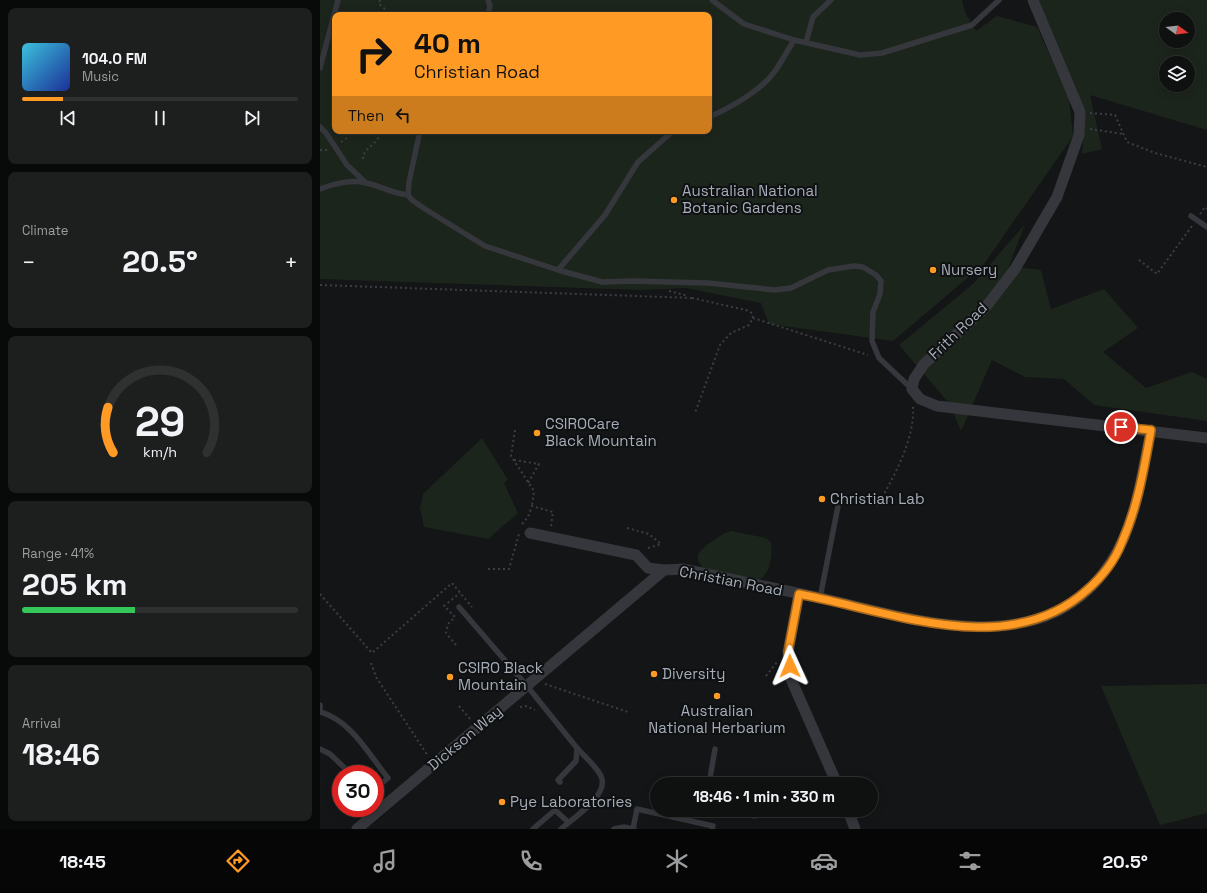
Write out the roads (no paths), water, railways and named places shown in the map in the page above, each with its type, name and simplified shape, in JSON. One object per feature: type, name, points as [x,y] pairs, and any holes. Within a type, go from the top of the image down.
[{"type":"street","name":"Frith Road","points":[[912,389],[914,379],[924,364],[985,308],[1015,269],[1058,197],[1079,135],[1080,112],[1033,0]]},
{"type":"street","points":[[912,389],[920,399],[937,406],[1151,430],[1207,438]]},
{"type":"street","name":"Christian Road","points":[[525,532],[636,555],[648,568],[664,570],[684,569],[936,624],[966,627],[1014,626],[1037,620],[1059,610],[1079,598],[1096,582],[1111,563],[1122,542],[1139,492],[1151,430]]},
{"type":"street","name":"Dickson Way","points":[[384,801],[528,686],[664,570]]},
{"type":"street","points":[[799,594],[788,652],[791,679],[834,777]]},
{"type":"street","name":"Dickson Way","points":[[357,829],[368,817]]},
{"type":"street","points":[[851,817],[855,829]]},
{"type":"lane","points":[[335,12],[338,0]]},
{"type":"lane","points":[[488,0],[490,6],[489,12]]},
{"type":"lane","points":[[712,0],[744,24],[794,40],[860,55],[882,53],[972,25],[1000,0]]},
{"type":"lane","points":[[806,42],[814,17],[831,0]]},
{"type":"lane","points":[[320,68],[332,23]]},
{"type":"lane","points":[[712,116],[752,92],[774,73],[794,40]]},
{"type":"lane","points":[[320,126],[347,165],[365,182],[389,192],[408,195],[412,200],[485,246],[558,270],[602,282],[633,280],[708,283],[775,290],[791,288],[828,270],[854,266],[863,267],[876,275],[881,281],[880,294],[873,312],[872,341],[879,358],[912,389]]},
{"type":"lane","points":[[408,195],[409,182],[419,134]]},
{"type":"lane","points":[[558,270],[605,215],[638,162],[670,134]]},
{"type":"lane","points":[[320,189],[355,182],[365,182]]},
{"type":"lane","points":[[1191,216],[1207,227]]},
{"type":"lane","points":[[820,598],[839,501]]},
{"type":"lane","points":[[459,607],[528,686],[601,776],[603,788],[598,797],[561,829]]},
{"type":"lane","points":[[320,705],[320,712],[333,717],[345,725],[377,765]]},
{"type":"lane","points":[[560,782],[558,780],[576,761],[577,748]]},
{"type":"lane","points":[[320,749],[330,754],[342,765]]},
{"type":"lane","points":[[710,777],[715,749]]},
{"type":"lane","points":[[384,773],[388,778],[384,781]]},
{"type":"lane","points":[[614,829],[624,827],[634,829],[637,809],[712,826],[712,829]]},
{"type":"lane","points":[[533,829],[555,810],[568,822]]},
{"type":"place","name":"Australian National Botanic Gardens","points":[[674,200]]},
{"type":"place","name":"Nursery","points":[[933,270]]},
{"type":"place","name":"CSIROCare Black Mountain","points":[[537,433]]},
{"type":"place","name":"Christian Lab","points":[[822,499]]},
{"type":"place","name":"Diversity","points":[[654,674]]},
{"type":"place","name":"CSIRO Black Mountain","points":[[450,677]]},
{"type":"place","name":"Australian National Herbarium","points":[[717,696]]},
{"type":"place","name":"Pye Laboratories","points":[[502,802]]}]
